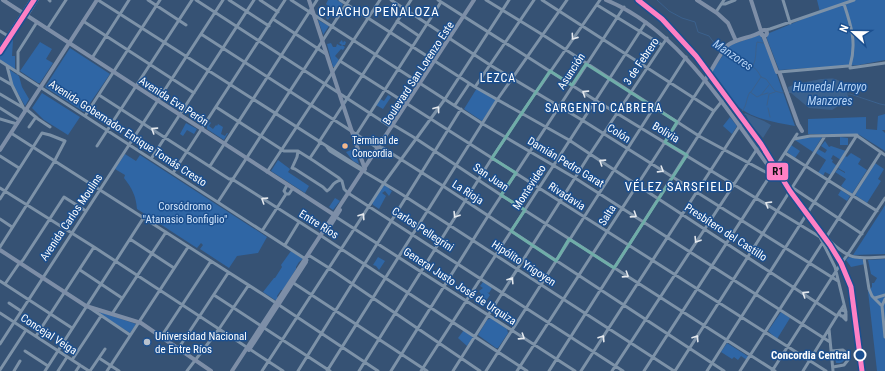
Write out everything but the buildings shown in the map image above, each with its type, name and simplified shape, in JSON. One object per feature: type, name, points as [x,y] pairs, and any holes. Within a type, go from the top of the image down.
[{"type":"main road","points":[[0,150],[25,109],[98,0]]},
{"type":"main road","points":[[309,0],[311,10],[328,55],[342,106],[351,132],[354,136],[352,140],[360,165],[364,170]]},
{"type":"main road","name":"Boulevard San Lorenzo Este","points":[[248,348],[475,0]]},
{"type":"main road","points":[[606,0],[623,7]]},
{"type":"main road","points":[[609,0],[623,7],[666,38],[686,58],[722,101],[772,172]]},
{"type":"main road","points":[[697,0],[716,11]]},
{"type":"main road","points":[[701,0],[716,11],[730,25],[737,41],[764,32]]},
{"type":"main road","points":[[751,0],[779,73],[797,126],[797,133]]},
{"type":"main road","name":"Avenida Eva Perón","points":[[1,1],[25,14],[335,216]]},
{"type":"main road","name":"Salta","points":[[705,79],[726,47],[737,41]]},
{"type":"main road","points":[[788,100],[798,127],[802,131]]},
{"type":"main road","points":[[0,250],[86,306],[139,322],[211,371]]},
{"type":"main road","points":[[232,371],[248,348]]},
{"type":"main road","points":[[235,371],[248,348]]},
{"type":"street","points":[[25,14],[31,0]]},
{"type":"street","points":[[0,48],[37,0]]},
{"type":"street","points":[[46,29],[66,0]]},
{"type":"street","name":"Hipólito Yrigoyen","points":[[98,0],[296,128],[341,154],[674,371]]},
{"type":"street","points":[[92,58],[129,0]]},
{"type":"street","points":[[148,0],[186,25]]},
{"type":"street","points":[[85,116],[160,0]]},
{"type":"street","points":[[97,146],[192,0]]},
{"type":"street","name":"San Juan","points":[[196,0],[370,113],[415,138],[773,371]]},
{"type":"street","name":"Avenida Carlos Moulins","points":[[0,344],[42,277],[130,145],[223,0]]},
{"type":"street","points":[[229,0],[269,26]]},
{"type":"street","points":[[151,159],[254,0]]},
{"type":"street","points":[[260,0],[278,12]]},
{"type":"street","points":[[173,173],[285,0]]},
{"type":"street","points":[[291,0],[311,10]]},
{"type":"street","points":[[210,166],[317,0]]},
{"type":"street","name":"Presbítero del Castillo","points":[[340,0],[469,84],[569,140],[816,302],[840,314],[844,310],[846,313]]},
{"type":"street","points":[[218,202],[349,0]]},
{"type":"street","points":[[268,172],[380,0]]},
{"type":"street","name":"Colón","points":[[391,0],[490,65],[627,148],[838,282]]},
{"type":"street","points":[[310,158],[411,0]]},
{"type":"street","points":[[486,0],[520,20],[653,108],[699,136],[748,162],[772,172]]},
{"type":"street","points":[[262,371],[369,205],[400,159],[445,98],[509,0]]},
{"type":"street","points":[[475,87],[534,0]]},
{"type":"street","points":[[542,0],[714,111]]},
{"type":"street","points":[[214,295],[263,326],[328,371],[497,100],[567,0]]},
{"type":"street","points":[[359,371],[492,158],[550,71],[600,0]]},
{"type":"street","points":[[716,11],[724,0]]},
{"type":"street","points":[[722,4],[735,0]]},
{"type":"street","points":[[783,0],[790,23]]},
{"type":"street","points":[[764,32],[854,0]]},
{"type":"street","points":[[354,136],[427,24],[439,1]]},
{"type":"street","name":"Bolivia","points":[[439,1],[640,128],[801,225],[820,237],[823,242]]},
{"type":"street","points":[[844,4],[853,35],[852,56],[849,67]]},
{"type":"street","points":[[597,5],[662,45]]},
{"type":"street","name":"Asunción","points":[[391,371],[501,195],[623,7]]},
{"type":"street","name":"Damián Pedro Garat","points":[[314,15],[445,98],[482,124],[554,164],[830,342]]},
{"type":"street","points":[[273,19],[328,55]]},
{"type":"street","points":[[83,21],[194,93]]},
{"type":"street","points":[[18,73],[18,50],[37,22]]},
{"type":"street","points":[[397,22],[419,36]]},
{"type":"street","name":"Montevideo","points":[[422,370],[569,140],[646,23]]},
{"type":"street","points":[[0,31],[8,36]]},
{"type":"street","points":[[201,34],[351,132]]},
{"type":"street","name":"3 de Febrero","points":[[454,371],[616,113],[666,38]]},
{"type":"street","points":[[486,371],[627,148],[686,58]]},
{"type":"street","name":"Avenida Gobernador Enrique Tomás Cresto","points":[[0,61],[262,231],[307,258],[329,268],[480,371]]},
{"type":"street","name":"Rivadavia","points":[[340,62],[826,371]]},
{"type":"street","points":[[779,73],[849,67],[885,62]]},
{"type":"street","points":[[7,66],[12,86],[25,109]]},
{"type":"street","points":[[0,78],[12,86]]},
{"type":"street","name":"Salta","points":[[518,371],[705,79]]},
{"type":"street","points":[[455,105],[469,84]]},
{"type":"street","points":[[0,94],[25,109],[50,127]]},
{"type":"street","name":"Entre Ríos","points":[[99,95],[229,179],[322,236],[527,371]]},
{"type":"street","points":[[549,371],[714,111],[722,101]]},
{"type":"street","points":[[216,107],[282,150]]},
{"type":"street","points":[[0,108],[18,122]]},
{"type":"street","points":[[298,371],[461,109]]},
{"type":"street","points":[[29,127],[36,117]]},
{"type":"street","points":[[0,119],[18,122]]},
{"type":"street","points":[[581,371],[739,125]]},
{"type":"street","points":[[644,371],[785,154],[799,130],[810,136]]},
{"type":"street","points":[[800,137],[803,134],[802,131]]},
{"type":"street","points":[[11,133],[144,217],[378,371]]},
{"type":"street","points":[[0,199],[42,133],[64,140],[65,143],[55,160],[0,247]]},
{"type":"street","points":[[797,133],[800,137]]},
{"type":"street","points":[[794,139],[810,136],[857,135],[885,155]]},
{"type":"street","points":[[707,371],[857,135]]},
{"type":"street","name":"La Rioja","points":[[354,136],[400,159],[421,172],[724,371]]},
{"type":"street","points":[[674,371],[690,349],[825,136]]},
{"type":"street","points":[[612,371],[757,149]]},
{"type":"street","name":"Carlos Pellegrini","points":[[282,150],[291,152],[298,151],[310,158],[341,180],[344,189],[623,371]]},
{"type":"street","points":[[298,151],[292,168],[296,168],[326,191],[329,190],[336,181],[341,180]]},
{"type":"street","points":[[740,371],[781,310],[881,152]]},
{"type":"street","points":[[785,154],[876,211]]},
{"type":"street","points":[[0,156],[19,168]]},
{"type":"street","points":[[286,185],[284,191],[286,194]]},
{"type":"street","points":[[0,188],[160,290],[283,371]]},
{"type":"street","points":[[262,231],[286,194],[289,194],[293,188]]},
{"type":"street","points":[[792,188],[862,234]]},
{"type":"street","points":[[5,284],[64,197],[86,211]]},
{"type":"street","points":[[773,371],[837,269],[885,198]]},
{"type":"street","name":"General Justo José de Urquiza","points":[[335,216],[575,371]]},
{"type":"street","points":[[45,371],[144,217]]},
{"type":"street","points":[[0,219],[12,227]]},
{"type":"street","points":[[285,245],[299,222]]},
{"type":"street","points":[[112,314],[166,232]]},
{"type":"street","points":[[827,237],[834,245],[855,257],[885,257]]},
{"type":"street","points":[[130,239],[174,268]]},
{"type":"street","points":[[823,242],[837,269],[838,282],[844,303],[846,320],[840,314]]},
{"type":"street","points":[[107,371],[188,247]]},
{"type":"street","points":[[36,336],[94,248]]},
{"type":"street","points":[[864,258],[869,290],[872,296],[876,298],[882,306]]},
{"type":"street","points":[[161,337],[211,261]]},
{"type":"street","points":[[80,270],[122,298]]},
{"type":"street","points":[[178,349],[228,273]]},
{"type":"street","points":[[0,281],[72,328]]},
{"type":"street","points":[[292,282],[379,339],[422,370],[427,371]]},
{"type":"street","points":[[186,371],[219,329],[248,286]]},
{"type":"street","points":[[876,298],[885,295]]},
{"type":"street","points":[[885,299],[882,306],[885,337]]},
{"type":"street","points":[[10,303],[21,311]]},
{"type":"street","points":[[803,371],[840,314],[844,303]]},
{"type":"street","points":[[86,306],[130,335]]},
{"type":"street","name":"Concejal Veiga","points":[[0,313],[90,371]]},
{"type":"street","points":[[72,360],[101,316]]},
{"type":"street","points":[[829,329],[830,342],[831,351],[833,369],[844,366],[848,360],[847,353],[843,350],[831,351]]},
{"type":"street","points":[[0,370],[26,330]]},
{"type":"street","points":[[90,371],[105,349]]},
{"type":"street","points":[[25,351],[48,366]]},
{"type":"street","points":[[58,371],[67,357]]},
{"type":"street","points":[[99,358],[119,371]]},
{"type":"street","points":[[14,371],[20,361]]},
{"type":"street","points":[[76,371],[80,365]]},
{"type":"highlighted area","points":[[586,64],[677,122],[665,142],[687,155],[614,268],[569,239],[556,261],[511,231],[525,210],[501,195],[516,173],[492,158],[550,71],[572,85]]},
{"type":"green space","points":[[328,0],[337,0],[343,4],[339,13],[334,10],[328,20],[326,18],[332,9],[326,4]]},
{"type":"green space","points":[[817,0],[885,0],[885,60],[859,65],[779,70],[767,39],[767,34],[820,12]]},
{"type":"green space","points":[[318,20],[329,26],[323,35],[323,34]]},
{"type":"green space","points":[[760,35],[776,72],[795,126],[778,123],[745,112],[729,98],[710,74],[730,45]]},
{"type":"green space","points":[[10,38],[13,40],[12,56],[15,56],[15,70],[0,60],[0,54]]},
{"type":"green space","points":[[342,40],[343,43],[344,41],[346,42],[345,45],[339,43]]},
{"type":"green space","points":[[40,42],[52,49],[46,59],[53,63],[40,83],[38,83],[20,71]]},
{"type":"green space","points":[[331,43],[333,47],[336,47],[337,44],[345,47],[335,56],[339,60],[335,67],[333,67],[327,44]]},
{"type":"green space","points":[[70,48],[110,74],[84,112],[45,87]]},
{"type":"green space","points":[[9,70],[19,76],[22,87],[29,99],[25,106],[13,85]]},
{"type":"green space","points":[[477,88],[496,100],[482,121],[464,109]]},
{"type":"green space","points":[[42,93],[80,117],[68,135],[44,120],[32,108]]},
{"type":"green space","points":[[388,95],[391,97],[383,109],[376,105],[380,99],[384,101]]},
{"type":"green space","points":[[885,114],[885,130],[882,130],[885,133],[885,151],[858,134],[808,134],[808,119],[866,117],[866,129],[877,130],[878,116]]},
{"type":"green space","points":[[730,117],[737,126],[732,134],[723,126]]},
{"type":"green space","points":[[210,122],[211,123],[209,126],[213,129],[218,124],[223,127],[221,134],[225,136],[228,133],[224,140],[207,129]]},
{"type":"green space","points":[[186,123],[197,129],[194,134],[187,130],[183,136],[180,134]]},
{"type":"green space","points":[[822,137],[813,152],[795,140],[801,138]]},
{"type":"green space","points":[[840,137],[848,138],[848,145],[840,145]]},
{"type":"green space","points":[[825,141],[829,147],[831,146],[846,151],[841,160],[833,155],[831,159],[833,160],[832,162],[837,166],[831,175],[825,172],[823,176],[818,173],[826,160],[816,153],[818,149],[825,153],[827,150],[821,146]]},
{"type":"green space","points":[[791,145],[800,151],[795,158],[787,152]]},
{"type":"green space","points":[[351,150],[355,152],[359,164],[353,161],[346,152]]},
{"type":"green space","points":[[851,153],[861,159],[858,164],[867,170],[852,194],[841,186],[846,179],[835,172],[838,169],[845,173],[838,168],[845,156],[847,157]]},
{"type":"green space","name":"Corsódromo \"Atanasio Bonfiglio\"","points":[[125,154],[136,161],[140,155],[267,237],[258,253],[237,256],[229,268],[200,249],[203,245],[201,243],[197,248],[137,209],[135,196],[124,178],[125,175],[115,169]]},
{"type":"green space","points":[[278,160],[290,169],[288,172],[309,186],[305,193],[271,171]]},
{"type":"green space","points":[[875,163],[884,169],[878,179],[881,181],[867,203],[855,195]]},
{"type":"green space","points":[[384,184],[390,187],[389,189],[392,191],[389,196],[385,191],[382,193],[386,196],[379,209],[372,203]]},
{"type":"green space","points":[[841,190],[850,196],[847,201],[838,195]]},
{"type":"green space","points":[[335,198],[340,201],[333,210],[329,207]]},
{"type":"green space","points":[[885,205],[885,254],[853,255],[882,210]]},
{"type":"green space","points":[[291,251],[302,258],[302,260],[299,262],[283,290],[281,290],[277,296],[277,300],[275,300],[263,292],[275,278],[282,267],[281,265]]},
{"type":"green space","points":[[378,257],[385,261],[379,270],[373,265]]},
{"type":"green space","points":[[849,257],[862,259],[865,264],[851,267],[846,260]]},
{"type":"green space","points":[[885,259],[885,371],[877,371],[868,291],[872,287],[872,283],[874,283],[877,278],[871,274],[868,260]]},
{"type":"green space","points":[[483,282],[492,288],[489,293],[487,292],[490,295],[486,301],[479,297],[481,294],[479,291],[483,288],[480,286]]},
{"type":"green space","points":[[100,312],[136,324],[130,333],[100,314]]},
{"type":"green space","points":[[781,312],[790,318],[777,339],[768,331]]},
{"type":"green space","points":[[491,318],[507,329],[508,333],[498,348],[478,335],[487,320]]},
{"type":"green space","points":[[464,330],[473,337],[467,346],[458,338]]},
{"type":"green space","points":[[727,343],[749,357],[747,360],[741,356],[738,360],[734,357],[732,359],[721,352]]},
{"type":"green space","points":[[841,352],[845,357],[844,360],[841,363],[836,363],[834,353]]},
{"type":"water","name":"Humedal Arroyo Manzores","points":[[821,79],[833,79],[846,83],[848,82],[849,85],[847,94],[849,101],[846,101],[832,110],[809,108],[789,93],[788,87]]},
{"type":"water","points":[[745,113],[771,125],[763,138],[750,124],[746,115],[744,115]]},
{"type":"waterway","name":"Manzores","points":[[657,0],[669,11],[682,18],[695,22],[698,32],[709,36],[715,44],[723,49]]},
{"type":"waterway","points":[[753,65],[757,42],[763,43]]},
{"type":"waterway","name":"Manzores","points":[[726,51],[755,68],[761,77],[766,79],[775,91],[782,93],[785,91]]},
{"type":"waterway","points":[[751,92],[761,77]]},
{"type":"waterway","points":[[737,119],[745,107],[750,92],[757,97],[761,95],[769,85]]},
{"type":"waterway","points":[[767,105],[769,94],[775,92]]},
{"type":"waterway","points":[[761,95],[768,93]]},
{"type":"waterway","name":"Manzores","points":[[845,94],[850,94],[885,105]]},
{"type":"waterway","points":[[768,108],[770,117]]},
{"type":"waterway","points":[[738,120],[771,164]]},
{"type":"waterway","points":[[775,171],[788,191]]},
{"type":"waterway","points":[[790,195],[805,214]]},
{"type":"waterway","points":[[807,218],[818,235]]},
{"type":"transit line","name":"R1","points":[[0,52],[34,0]]},
{"type":"transit line","name":"R1","points":[[638,0],[662,19],[696,56],[761,144],[790,191],[830,245],[841,263],[851,287],[862,371]]},
{"type":"place","name":"Terminal de Concordia","points":[[345,146]]},
{"type":"place","name":"Universidad Nacional de Entre Ríos","points":[[147,342]]},
{"type":"place","name":"Concordia Central","points":[[860,355]]},
{"type":"district","name":"CHACHO PEÑALOZA","points":[[379,11]]},
{"type":"district","name":"LEZCA","points":[[498,78]]},
{"type":"district","name":"SARGENTO CABRERA","points":[[604,108]]},
{"type":"district","name":"VÉLEZ SARSFIELD","points":[[679,186]]}]
